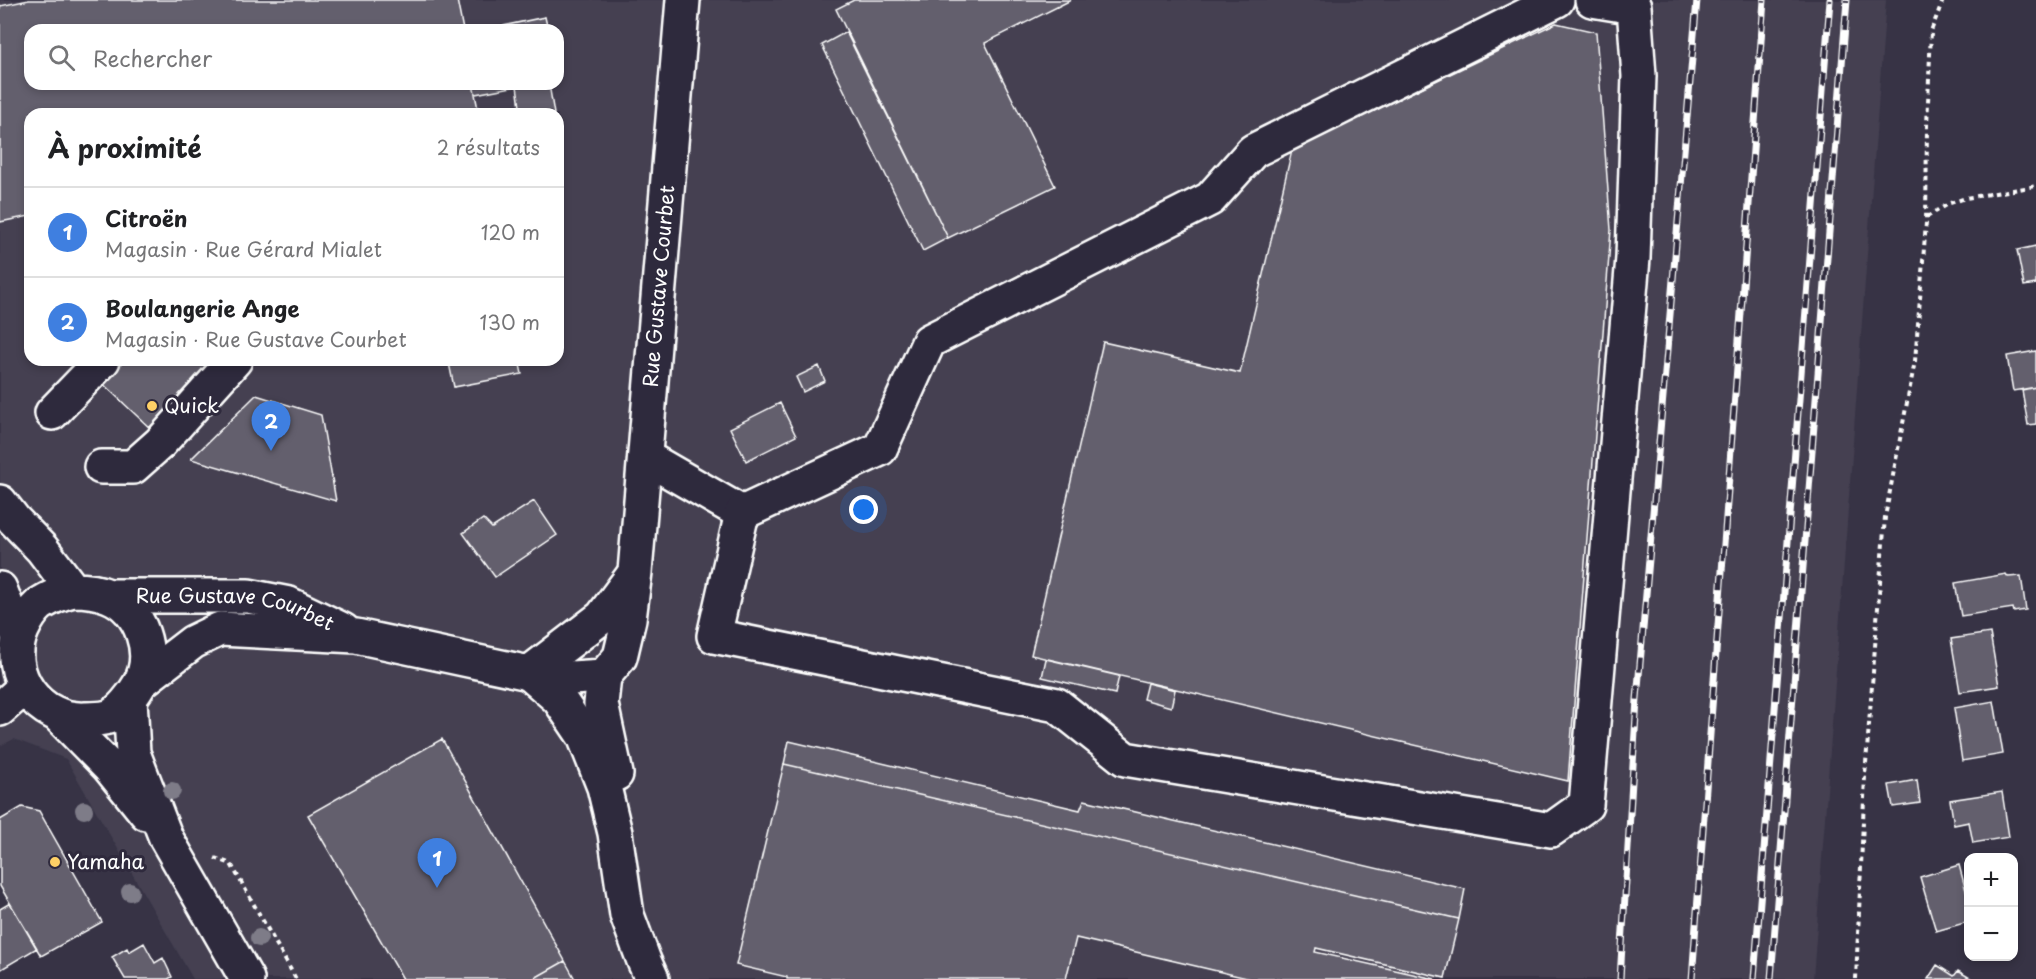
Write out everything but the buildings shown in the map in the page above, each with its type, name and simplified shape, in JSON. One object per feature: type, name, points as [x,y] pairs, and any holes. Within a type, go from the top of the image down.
[{"type":"street","name":"Rue Gustave Courbet","points":[[135,691],[193,642],[220,629],[356,636],[529,673],[572,678],[602,690],[620,657],[614,624],[635,572],[683,0]]},
{"type":"street","points":[[742,513],[880,449],[930,342],[1210,199],[1253,152],[1557,0]]},
{"type":"street","points":[[742,513],[714,636],[1057,705],[1125,759],[1551,830],[1586,805],[1633,258],[1639,76],[1635,7],[1592,0]]},
{"type":"street","points":[[52,413],[97,366]]},
{"type":"street","points":[[101,467],[133,467],[160,443],[230,366]]},
{"type":"street","points":[[645,457],[742,513]]},
{"type":"street","points":[[0,502],[42,549],[73,590]]},
{"type":"street","points":[[0,589],[19,638]]},
{"type":"street","points":[[166,838],[109,767],[59,716],[38,703],[25,687],[18,672],[16,655],[26,620],[39,606],[55,595],[73,590],[93,590],[111,596],[127,608],[139,624],[146,643],[146,663],[135,691],[133,753],[166,838],[247,979]]},
{"type":"street","name":"Rue Gustave Courbet","points":[[111,596],[248,596],[289,604],[356,636]]},
{"type":"street","points":[[614,624],[529,673],[559,699],[584,736],[604,787],[615,833],[627,915],[652,979]]},
{"type":"street","points":[[0,710],[25,687]]},
{"type":"street","points":[[602,690],[616,774],[615,833]]},
{"type":"street","points":[[59,716],[74,720],[110,717],[135,691]]},
{"type":"path","points":[[1856,979],[1865,776],[1885,517],[1915,361],[1926,217],[1931,31],[1943,0]]},
{"type":"path","points":[[1926,217],[1950,203],[1966,198],[2036,186]]},
{"type":"path","points":[[166,838],[231,864],[296,979]]},
{"type":"shaded area","points":[[0,0],[1886,0],[1813,979],[193,979],[66,759],[14,739],[0,746]]},
{"type":"railway","points":[[1620,979],[1637,699],[1697,0]]},
{"type":"railway","points":[[1692,979],[1764,0]]},
{"type":"railway","points":[[1754,979],[1830,0]]},
{"type":"railway","points":[[1771,979],[1847,0]]},
{"type":"place","name":"Quick","points":[[152,406]]},
{"type":"place","name":"Boulangerie Ange","points":[[271,451]]},
{"type":"place","name":"Yamaha","points":[[55,862]]},
{"type":"place","name":"Citroën","points":[[437,888]]}]
